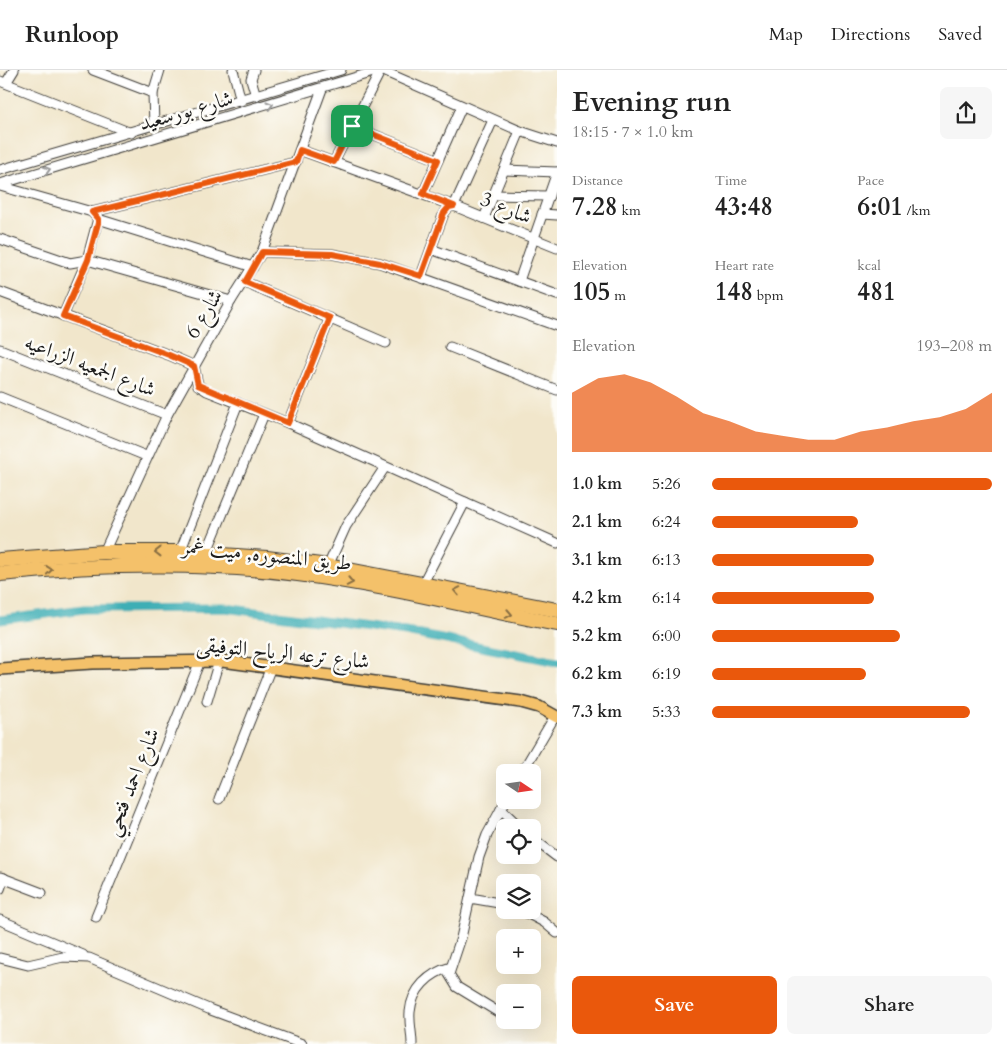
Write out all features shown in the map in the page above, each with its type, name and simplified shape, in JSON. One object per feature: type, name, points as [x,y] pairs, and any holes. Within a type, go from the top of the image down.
[{"type":"highway","name":"طريق المنصوره, ميت غمر","points":[[0,560],[104,558],[180,552],[282,559],[328,566],[557,610]]},
{"type":"highway","name":"طريق المنصوره, ميت غمر","points":[[0,574],[104,558],[297,574],[557,624]]},
{"type":"main road","name":"شارع ترعه الرياح التوفيقى","points":[[0,669],[92,663],[219,661],[521,702],[539,707],[556,717]]},
{"type":"street","points":[[14,70],[3,82],[131,132]]},
{"type":"street","points":[[93,70],[153,93]]},
{"type":"street","points":[[154,126],[153,93],[160,70]]},
{"type":"street","points":[[233,70],[241,101]]},
{"type":"street","points":[[254,70],[251,79],[256,96]]},
{"type":"street","name":"شارع بورسعيد","points":[[4,169],[342,70]]},
{"type":"street","points":[[346,70],[349,80]]},
{"type":"street","points":[[334,162],[381,70],[493,120],[557,143]]},
{"type":"street","name":"شارع بورسعيد","points":[[0,185],[322,90],[381,70]]},
{"type":"street","name":"شارع 6","points":[[104,558],[146,456],[167,415],[231,301],[245,282],[262,252],[322,90]]},
{"type":"street","points":[[423,194],[462,106]]},
{"type":"street","points":[[421,276],[444,213],[449,207],[454,206],[493,120]]},
{"type":"street","points":[[352,126],[438,160]]},
{"type":"street","points":[[484,218],[520,131]]},
{"type":"street","name":"شارع 3","points":[[300,150],[423,194],[557,248]]},
{"type":"street","points":[[95,216],[296,162]]},
{"type":"street","points":[[4,169],[12,180]]},
{"type":"street","points":[[504,170],[557,172],[555,184],[548,196],[519,281]]},
{"type":"street","points":[[0,185],[253,268]]},
{"type":"street","points":[[494,194],[548,196]]},
{"type":"street","points":[[542,214],[557,215]]},
{"type":"street","points":[[63,316],[88,260],[95,216]]},
{"type":"street","points":[[0,240],[70,263],[88,260],[231,301]]},
{"type":"street","points":[[431,249],[557,295]]},
{"type":"street","points":[[262,252],[332,254],[380,263],[421,276],[557,326]]},
{"type":"street","points":[[245,282],[386,343]]},
{"type":"street","points":[[0,292],[194,366],[198,385],[557,543]]},
{"type":"street","points":[[288,423],[330,318]]},
{"type":"street","points":[[450,347],[557,390]]},
{"type":"street","name":"شارع الجمعيه الزراعيه","points":[[0,349],[167,415]]},
{"type":"street","points":[[0,397],[146,456]]},
{"type":"street","points":[[180,552],[238,403]]},
{"type":"street","points":[[206,554],[264,414]]},
{"type":"street","points":[[328,566],[346,526],[385,467]]},
{"type":"street","points":[[422,585],[465,502]]},
{"type":"street","name":"شارع احمد فتحي","points":[[96,917],[200,661]]},
{"type":"street","points":[[207,701],[219,661]]},
{"type":"street","points":[[219,799],[271,667]]},
{"type":"street","points":[[527,764],[556,717]]},
{"type":"street","points":[[496,1011],[457,987],[450,978],[450,967],[461,938],[484,842],[501,809],[512,819]]},
{"type":"street","points":[[541,845],[557,857]]},
{"type":"street","points":[[0,889],[2,877],[42,893]]},
{"type":"street","points":[[470,898],[496,902]]},
{"type":"street","points":[[538,919],[557,933]]},
{"type":"street","points":[[0,920],[211,1010],[302,1044]]},
{"type":"street","points":[[0,958],[28,965],[71,956],[89,958]]},
{"type":"street","points":[[412,1044],[410,1011],[418,988],[432,975],[450,967]]},
{"type":"waterway","points":[[0,620],[84,609],[225,608],[406,632],[557,662]]},
{"type":"route","points":[[352,126],[438,160],[423,194],[454,206],[449,207],[444,213],[421,276],[380,263],[332,254],[262,252],[245,282],[330,318],[288,423],[198,385],[194,366],[63,316],[88,260],[98,223],[98,219],[92,212],[296,162],[300,150],[334,162],[352,126]]}]
